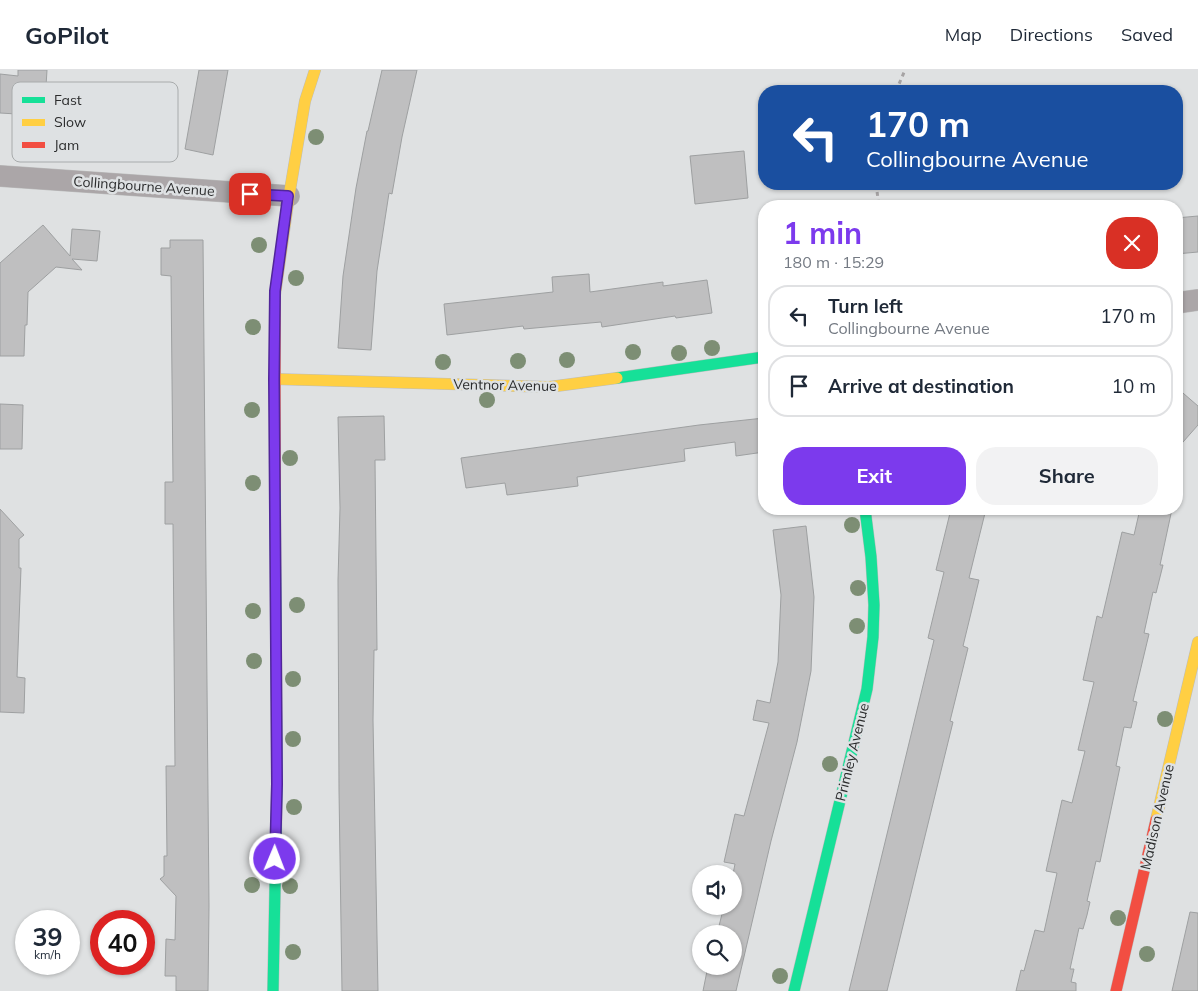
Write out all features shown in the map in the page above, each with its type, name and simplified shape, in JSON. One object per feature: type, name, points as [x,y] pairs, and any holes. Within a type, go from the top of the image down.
[{"type":"street","points":[[273,991],[277,784],[275,291],[288,196],[305,102],[315,70]]},
{"type":"street","name":"Collingbourne Avenue","points":[[0,176],[288,196]]},
{"type":"street","points":[[1183,302],[1198,300]]},
{"type":"street","name":"Ventnor Avenue","points":[[274,379],[549,387],[758,358]]},
{"type":"street","name":"Primley Avenue","points":[[794,991],[867,689],[874,607],[871,553],[866,515]]},
{"type":"street","name":"Madison Avenue","points":[[1116,991],[1198,642]]},
{"type":"path","points":[[898,85],[904,70]]},
{"type":"building","points":[[18,70],[47,70],[46,82],[12,82],[12,114],[0,113],[0,74],[18,76]]},
{"type":"building","points":[[199,70],[228,70],[213,155],[185,149]]},
{"type":"building","points":[[382,70],[417,70],[392,194],[389,193],[377,271],[371,350],[338,348],[343,276],[356,188],[367,131]]},
{"type":"building","points":[[744,151],[748,198],[695,204],[690,156]]},
{"type":"building","points":[[1198,216],[1198,252],[1183,253],[1183,217]]},
{"type":"building","points":[[43,225],[70,256],[72,229],[100,231],[97,261],[72,259],[82,270],[56,267],[28,292],[24,356],[0,356],[0,263]]},
{"type":"building","points":[[170,240],[203,240],[209,906],[208,991],[176,991],[176,976],[165,976],[166,939],[175,940],[176,896],[160,879],[164,876],[164,856],[167,856],[166,766],[175,766],[173,524],[165,524],[165,482],[173,482],[171,276],[161,275],[161,248],[170,248]]},
{"type":"building","points":[[589,274],[590,292],[663,282],[663,286],[707,280],[712,313],[676,318],[675,316],[602,327],[601,322],[524,329],[523,326],[447,335],[444,304],[553,292],[552,277]]},
{"type":"building","points":[[1183,393],[1198,406],[1198,425],[1183,442]]},
{"type":"building","points":[[0,404],[23,405],[22,449],[0,449]]},
{"type":"building","points":[[384,416],[385,460],[375,460],[377,650],[374,650],[373,720],[378,991],[342,991],[339,790],[338,580],[340,508],[338,417]]},
{"type":"building","points":[[758,419],[758,453],[736,456],[735,442],[684,449],[685,461],[577,477],[578,486],[507,495],[505,483],[466,488],[461,458]]},
{"type":"building","points":[[0,509],[24,535],[19,539],[19,568],[21,568],[17,677],[25,678],[24,713],[0,712]]},
{"type":"building","points":[[950,515],[985,515],[969,578],[979,580],[963,646],[968,648],[950,721],[953,722],[887,991],[849,991],[934,640],[928,638],[944,572],[936,570]]},
{"type":"building","points":[[1139,515],[1171,515],[1160,565],[1163,565],[1156,593],[1153,592],[1144,633],[1149,634],[1133,701],[1137,702],[1131,728],[1124,727],[1116,766],[1120,767],[1100,862],[1096,861],[1087,901],[1090,902],[1087,915],[1083,929],[1079,928],[1070,969],[1074,969],[1071,982],[1076,983],[1076,991],[1016,991],[1021,970],[1024,971],[1035,930],[1044,932],[1057,873],[1046,871],[1062,800],[1072,803],[1085,751],[1078,750],[1094,682],[1083,680],[1097,616],[1102,618],[1122,532],[1134,535]]},
{"type":"building","points":[[806,526],[814,597],[811,671],[797,742],[771,841],[742,965],[742,925],[719,925],[722,915],[742,915],[742,865],[724,862],[735,814],[744,816],[769,723],[753,720],[757,700],[770,703],[778,662],[781,595],[773,530]]},
{"type":"building","points":[[1190,912],[1198,913],[1198,991],[1172,991]]},
{"type":"building","points":[[706,975],[740,975],[736,991],[703,991]]},
{"type":"traffic: fast","points":[[617,378],[758,358]]},
{"type":"traffic: fast","points":[[273,991],[277,784],[275,491]]},
{"type":"traffic: fast","points":[[794,991],[867,689],[873,637],[874,605],[866,515]]},
{"type":"traffic: slow","points":[[275,295],[305,101],[315,70]]},
{"type":"traffic: slow","points":[[274,379],[549,387],[617,378]]},
{"type":"traffic: slow","points":[[1156,820],[1198,642]]},
{"type":"traffic: jam","points":[[275,295],[275,491]]},
{"type":"traffic: jam","points":[[1116,991],[1156,820]]},
{"type":"route","points":[[250,194],[288,196],[275,291],[277,784],[275,859]]}]
